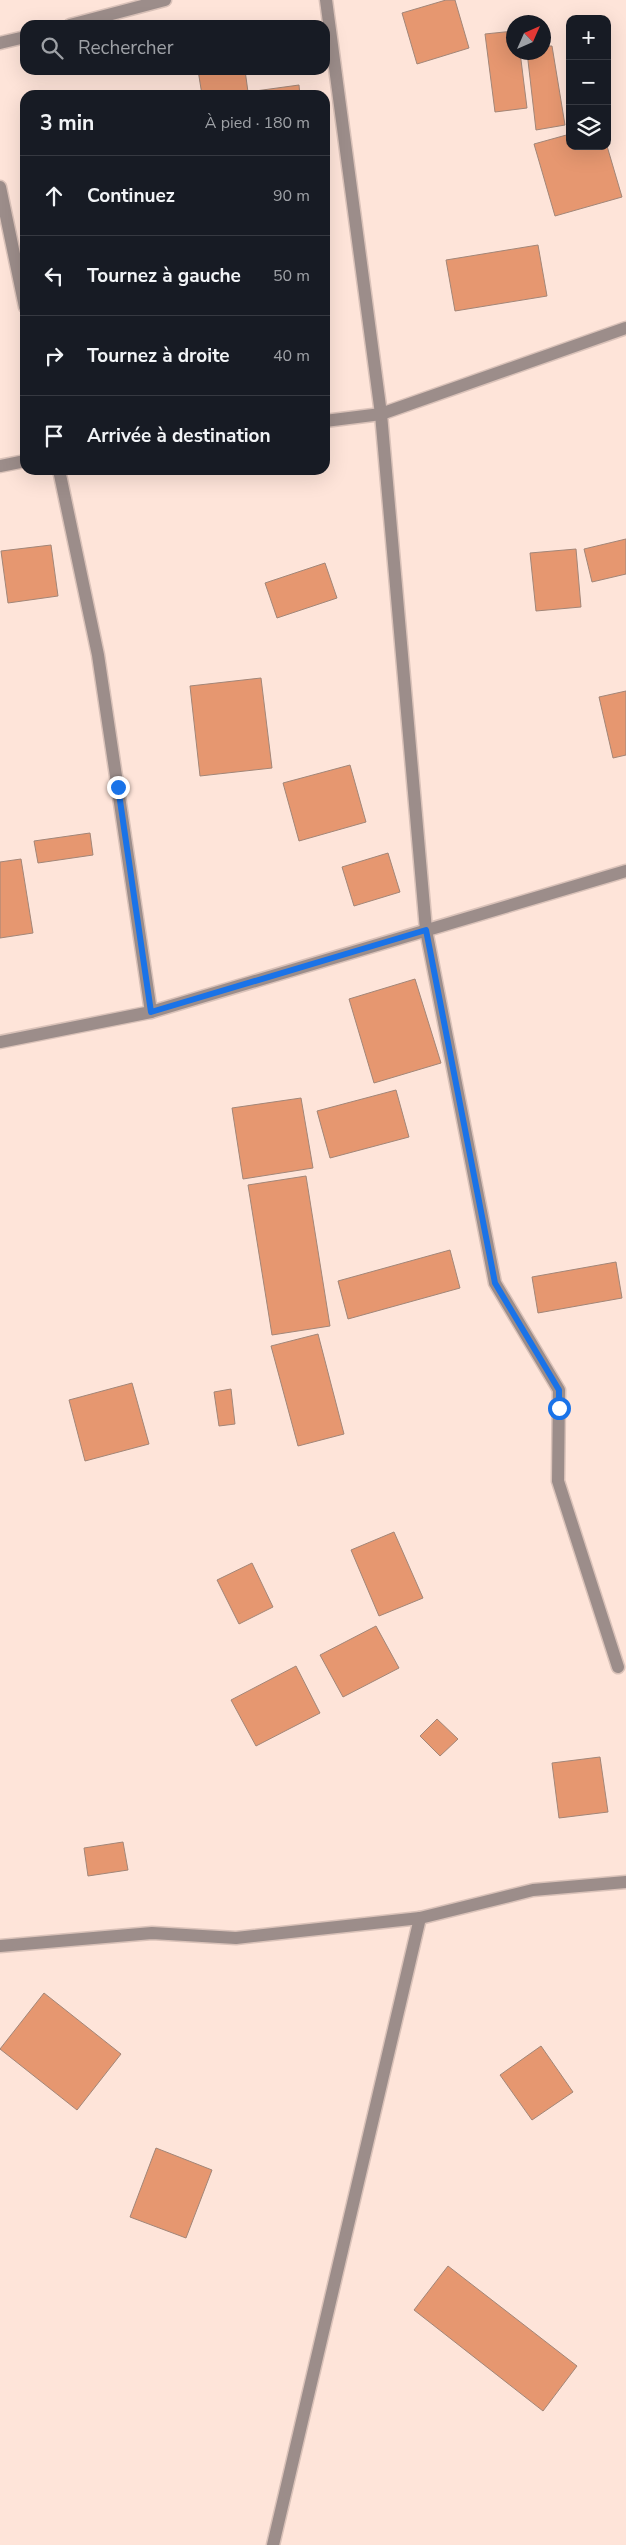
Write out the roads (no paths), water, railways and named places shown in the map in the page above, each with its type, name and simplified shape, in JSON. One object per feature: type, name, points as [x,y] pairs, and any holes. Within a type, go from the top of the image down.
[{"type":"street","points":[[89,20],[165,0]]},
{"type":"street","points":[[326,0],[329,20]]},
{"type":"street","points":[[330,30],[381,414],[426,930],[495,1283],[559,1390],[558,1481],[618,1667]]},
{"type":"street","points":[[0,43],[20,38]]},
{"type":"street","points":[[0,187],[20,283]]},
{"type":"street","points":[[330,420],[381,414],[626,328]]},
{"type":"street","points":[[0,466],[20,462]]},
{"type":"street","points":[[60,475],[98,656],[151,1012]]},
{"type":"street","points":[[0,1042],[151,1012],[626,871]]},
{"type":"street","points":[[0,1946],[152,1933],[236,1938],[420,1918],[533,1890],[626,1882]]},
{"type":"street","points":[[273,2545],[420,1918]]}]
